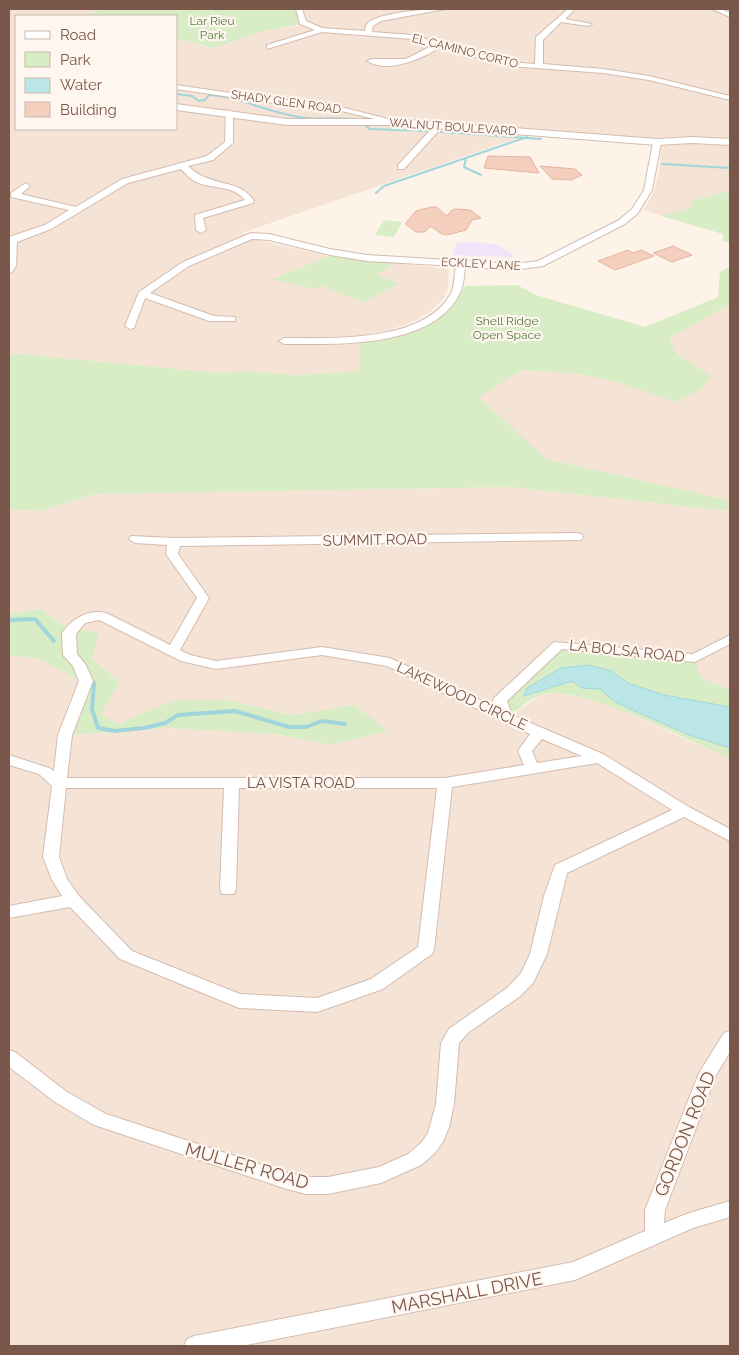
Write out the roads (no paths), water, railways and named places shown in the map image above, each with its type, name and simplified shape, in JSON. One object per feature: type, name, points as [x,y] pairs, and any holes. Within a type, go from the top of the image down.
[{"type":"street","points":[[299,9],[303,22],[321,30]]},
{"type":"street","points":[[368,32],[370,26],[379,19],[442,9]]},
{"type":"street","points":[[539,67],[539,39],[572,9]]},
{"type":"street","points":[[715,9],[730,15]]},
{"type":"street","points":[[559,20],[588,24]]},
{"type":"street","points":[[270,47],[321,30]]},
{"type":"street","name":"EL CAMINO CORTO","points":[[321,30],[368,32],[412,37],[509,64],[603,70],[641,76],[730,98]]},
{"type":"street","points":[[371,61],[404,62],[417,59],[438,44]]},
{"type":"street","name":"SHADY GLEN ROAD","points":[[178,87],[264,100],[298,102],[338,108],[396,122]]},
{"type":"street","name":"WALNUT BOULEVARD","points":[[178,107],[229,112],[287,122],[396,122],[657,142],[692,140],[730,142]]},
{"type":"street","points":[[9,270],[12,266],[10,240],[48,227],[125,180],[210,158],[229,143],[229,112]]},
{"type":"street","points":[[401,167],[439,126]]},
{"type":"street","points":[[692,140],[730,132]]},
{"type":"street","name":"ECKLEY LANE","points":[[142,294],[186,264],[251,236],[269,237],[330,252],[367,258],[515,267],[540,264],[622,222],[635,210],[648,190],[657,142]]},
{"type":"street","points":[[182,165],[199,180],[226,186],[249,198],[250,201],[198,217],[202,230]]},
{"type":"street","points":[[26,186],[14,195],[75,209]]},
{"type":"street","points":[[284,341],[355,340],[384,336],[422,324],[444,310],[456,293],[461,264]]},
{"type":"street","points":[[130,326],[142,294],[213,319],[231,319]]},
{"type":"street","name":"SUMMIT ROAD","points":[[135,539],[174,542],[577,537]]},
{"type":"street","points":[[173,651],[202,598],[193,582],[172,554],[174,542]]},
{"type":"street","name":"LAKEWOOD CIRCLE","points":[[445,783],[426,950],[377,984],[317,1005],[239,1001],[126,955],[73,900],[60,880],[50,857],[58,783],[65,735],[86,681],[80,665],[70,655],[69,633],[81,620],[101,616],[186,658],[216,665],[322,651],[390,662],[506,718],[598,758],[684,811],[730,836]]},
{"type":"street","name":"LA BOLSA ROAD","points":[[506,718],[500,700],[559,645],[695,658],[730,640]]},
{"type":"street","points":[[532,768],[525,751],[539,732]]},
{"type":"street","name":"LA VISTA ROAD","points":[[58,783],[445,783],[598,758]]},
{"type":"street","points":[[9,760],[44,771],[58,783]]},
{"type":"street","points":[[228,890],[232,784]]},
{"type":"street","name":"MULLER ROAD","points":[[9,1057],[61,1097],[100,1120],[286,1181],[312,1186],[346,1184],[396,1169],[428,1149],[436,1138],[442,1122],[450,1043],[455,1034],[516,990],[527,979],[535,966],[554,885],[561,869],[684,811]]},
{"type":"street","points":[[9,912],[73,900]]},
{"type":"street","name":"GORDON ROAD","points":[[654,1236],[655,1210],[708,1073],[730,1038]]},
{"type":"street","name":"MARSHALL DRIVE","points":[[194,1346],[560,1275],[604,1260],[689,1220],[730,1209]]},
{"type":"water","points":[[589,665],[611,671],[628,683],[664,695],[730,707],[730,748],[689,735],[615,702],[600,689],[582,688],[572,681],[524,696],[527,688],[561,668]]},
{"type":"waterway","points":[[178,94],[192,96],[199,101],[205,100],[209,95],[221,96],[294,116],[357,120]]},
{"type":"waterway","points":[[366,126],[370,129],[431,131]]},
{"type":"waterway","points":[[441,132],[525,138]]},
{"type":"waterway","points":[[376,193],[384,186],[525,138]]},
{"type":"waterway","points":[[525,138],[541,139]]},
{"type":"waterway","points":[[466,158],[464,167],[481,175]]},
{"type":"waterway","points":[[662,164],[730,168]]},
{"type":"waterway","points":[[9,620],[35,619],[54,641]]},
{"type":"waterway","points":[[94,683],[92,709],[98,728],[115,731],[144,728],[165,723],[178,715],[235,711],[289,727],[306,727],[322,721],[345,724]]},
{"type":"park label","name":"Lar Rieu Park","points":[[212,28]]},
{"type":"park label","name":"Shell Ridge Open Space","points":[[507,328]]}]
